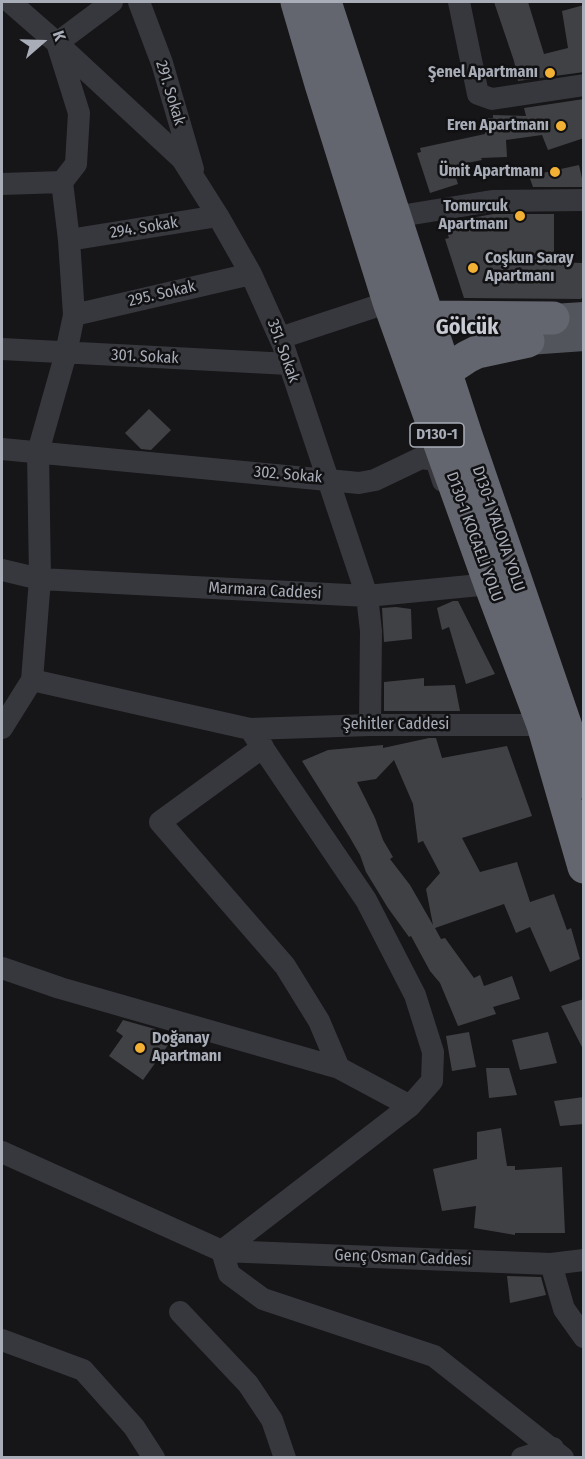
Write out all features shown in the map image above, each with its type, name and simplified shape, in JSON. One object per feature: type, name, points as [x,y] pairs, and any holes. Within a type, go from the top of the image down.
[{"type":"highway","name":"D130-1 KOCAELİ YOLU","points":[[297,2],[321,84],[410,324],[485,586],[543,725],[584,867]]},
{"type":"highway","name":"D130-1 YALOVA YOLU","points":[[325,2],[394,217],[410,324],[446,371],[584,782]]},
{"type":"highway","points":[[410,324],[568,317]]},
{"type":"highway","points":[[410,324],[528,341]]},
{"type":"highway","points":[[446,371],[477,352],[528,341]]},
{"type":"main road","points":[[528,341],[584,337]]},
{"type":"street","name":"351. Sokak","points":[[10,2],[182,159],[251,273],[280,338],[367,596],[371,631],[369,725]]},
{"type":"street","points":[[2,728],[32,680],[40,579],[38,452],[66,353],[74,315],[62,182],[76,164],[79,113],[57,43],[112,2]]},
{"type":"street","name":"291. Sokak","points":[[139,2],[162,63],[198,186]]},
{"type":"street","points":[[459,2],[478,94],[492,99],[584,85]]},
{"type":"street","points":[[2,184],[62,182]]},
{"type":"street","points":[[394,217],[492,201],[584,200]]},
{"type":"street","name":"294. Sokak","points":[[69,240],[218,216]]},
{"type":"street","name":"295. Sokak","points":[[74,315],[251,273]]},
{"type":"street","points":[[280,338],[410,324]]},
{"type":"street","name":"301. Sokak","points":[[2,349],[289,364]]},
{"type":"street","name":"302. Sokak","points":[[2,449],[359,483],[375,480],[421,458],[436,460],[485,586]]},
{"type":"street","name":"Marmara Caddesi","points":[[2,570],[40,579],[367,596],[485,586]]},
{"type":"street","name":"Şehitler Caddesi","points":[[32,680],[256,738],[369,725],[543,725]]},
{"type":"street","points":[[222,1251],[410,1106],[432,1081],[433,1052],[415,995],[366,900],[256,738],[160,822],[285,966],[319,1021],[339,1068]]},
{"type":"street","points":[[2,968],[71,991],[339,1068],[410,1106]]},
{"type":"street","points":[[2,1152],[222,1251],[229,1274],[263,1299],[434,1356],[558,1453]]},
{"type":"street","name":"Genç Osman Caddesi","points":[[222,1251],[551,1264],[584,1260]]},
{"type":"street","points":[[551,1264],[564,1309],[584,1337]]},
{"type":"street","points":[[180,1312],[248,1384],[272,1420],[285,1458]]},
{"type":"street","points":[[2,1340],[83,1370],[134,1427],[154,1458]]},
{"type":"street","points":[[522,1458],[558,1453]]},
{"type":"street","points":[[575,1458],[584,1455]]},
{"type":"building","points":[[494,2],[528,2],[544,54],[568,48],[562,11],[584,5],[584,72],[518,81],[514,61]]},
{"type":"building","points":[[584,99],[584,138],[548,150],[542,135],[506,140],[507,157],[481,158],[482,160],[452,166],[458,184],[430,193],[417,153],[421,152],[420,148],[485,134],[485,118],[493,118],[493,115],[526,116],[524,108]]},
{"type":"building","points":[[579,165],[584,187],[533,187],[529,176]]},
{"type":"building","points":[[493,214],[554,214],[554,262],[582,263],[583,296],[581,299],[464,298],[445,239],[449,238],[444,223]]},
{"type":"building","points":[[149,409],[171,430],[151,450],[141,449],[125,433]]},
{"type":"building","points":[[458,601],[495,674],[466,684],[449,627],[442,630],[437,608]]},
{"type":"building","points":[[382,608],[411,609],[412,639],[384,642]]},
{"type":"building","points":[[424,678],[424,686],[455,685],[460,711],[384,711],[384,682]]},
{"type":"building","points":[[436,738],[442,758],[507,746],[532,816],[462,838],[480,872],[517,862],[530,902],[554,894],[567,930],[571,928],[580,959],[550,972],[530,927],[516,933],[504,904],[435,928],[441,939],[445,938],[474,978],[480,975],[484,986],[512,976],[520,999],[493,1007],[496,1014],[458,1026],[440,983],[430,971],[411,936],[409,937],[388,908],[366,872],[360,855],[349,836],[302,761],[328,750],[383,745],[383,748]],"holes":[[[394,760],[413,804],[418,843],[423,841],[440,873],[426,889],[433,925],[410,885],[390,859],[393,857],[357,782],[376,779]]]},
{"type":"building","points":[[584,999],[584,1051],[561,1006]]},
{"type":"building","name":"Doğanay Apartmanı","points":[[123,1020],[155,1029],[171,1041],[143,1080],[109,1056],[123,1036],[116,1031]]},
{"type":"building","points":[[469,1032],[476,1067],[452,1071],[446,1036]]},
{"type":"building","points":[[548,1032],[557,1063],[520,1070],[512,1040]]},
{"type":"building","points":[[486,1068],[509,1068],[517,1095],[489,1098]]},
{"type":"building","points":[[584,1097],[584,1124],[560,1126],[554,1101]]},
{"type":"building","points":[[501,1128],[507,1166],[515,1166],[515,1170],[562,1167],[565,1233],[515,1233],[515,1235],[474,1228],[476,1206],[442,1211],[433,1169],[477,1159],[477,1132]]},
{"type":"building","points":[[507,1276],[541,1277],[546,1295],[510,1303]]},
{"type":"place","name":"Şenel Apartmanı","points":[[550,73]]},
{"type":"place","name":"Eren Apartmanı","points":[[561,126]]},
{"type":"place","name":"Ümit Apartmanı","points":[[555,172]]},
{"type":"place","name":"Tomurcuk Apartmanı","points":[[520,216]]},
{"type":"place","name":"Coşkun Saray Apartmanı","points":[[473,268]]},
{"type":"place","name":"Doğanay Apartmanı","points":[[140,1048]]},
{"type":"district","name":"Gölcük","points":[[467,328]]}]
